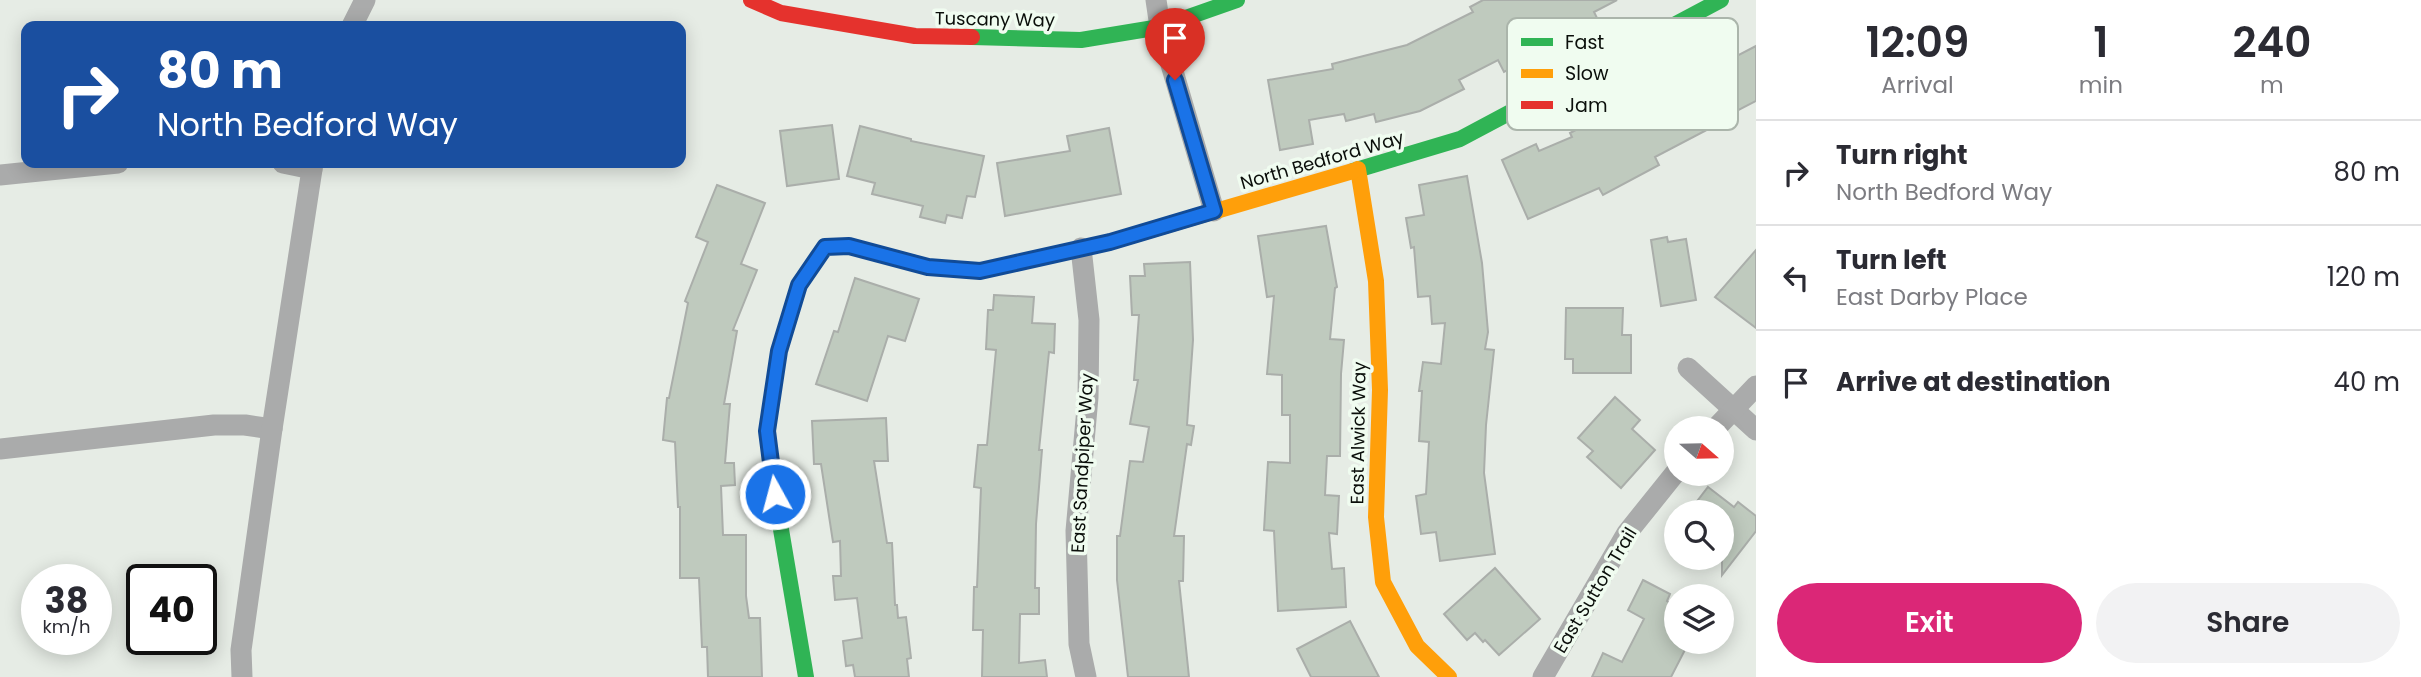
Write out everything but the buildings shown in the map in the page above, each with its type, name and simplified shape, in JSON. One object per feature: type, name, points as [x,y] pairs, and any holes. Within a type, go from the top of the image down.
[{"type":"street","points":[[354,21],[365,0]]},
{"type":"street","name":"Tuscany Way","points":[[751,0],[780,13],[915,36],[1081,40],[1160,27],[1237,0]]},
{"type":"street","points":[[1156,0],[1160,27],[1214,211]]},
{"type":"street","name":"North Bedford Way","points":[[1687,18],[1721,0]]},
{"type":"street","name":"North Bedford Way","points":[[806,677],[767,431],[779,351],[799,285],[825,247],[849,246],[928,267],[980,271],[1081,248],[1460,139],[1507,114]]},
{"type":"street","points":[[0,175],[69,168]]},
{"type":"street","points":[[242,677],[242,650],[272,429],[312,168]]},
{"type":"street","name":"East Alwick Way","points":[[1358,169],[1376,281],[1380,390],[1376,517],[1383,582],[1417,646],[1450,677]]},
{"type":"street","name":"East Sandpiper Way","points":[[1081,248],[1089,320],[1088,384],[1076,531],[1079,644],[1086,677]]},
{"type":"street","points":[[1688,368],[1756,430]]},
{"type":"street","points":[[1727,416],[1756,386]]},
{"type":"street","points":[[0,449],[214,425],[245,425],[272,429]]},
{"type":"street","name":"East Sutton Trail","points":[[1543,677],[1627,533],[1665,486]]},
{"type":"traffic: fast","points":[[972,37],[1081,40],[1160,27],[1237,0]]},
{"type":"traffic: fast","points":[[1687,18],[1721,0]]},
{"type":"traffic: fast","points":[[1353,171],[1460,139],[1507,114]]},
{"type":"traffic: fast","points":[[806,677],[767,431],[779,351],[799,285],[825,247],[849,246],[928,267],[980,271],[1053,255]]},
{"type":"traffic: slow","points":[[1358,169],[1376,281],[1380,390],[1376,517],[1383,582],[1417,646],[1449,677]]},
{"type":"traffic: slow","points":[[1053,255],[1110,242],[1353,171]]},
{"type":"traffic: jam","points":[[751,0],[781,13],[915,36],[972,37]]},
{"type":"route","points":[[775,494],[767,431],[779,351],[799,285],[825,247],[849,246],[928,267],[980,271],[1110,242],[1214,211],[1175,80]]}]
